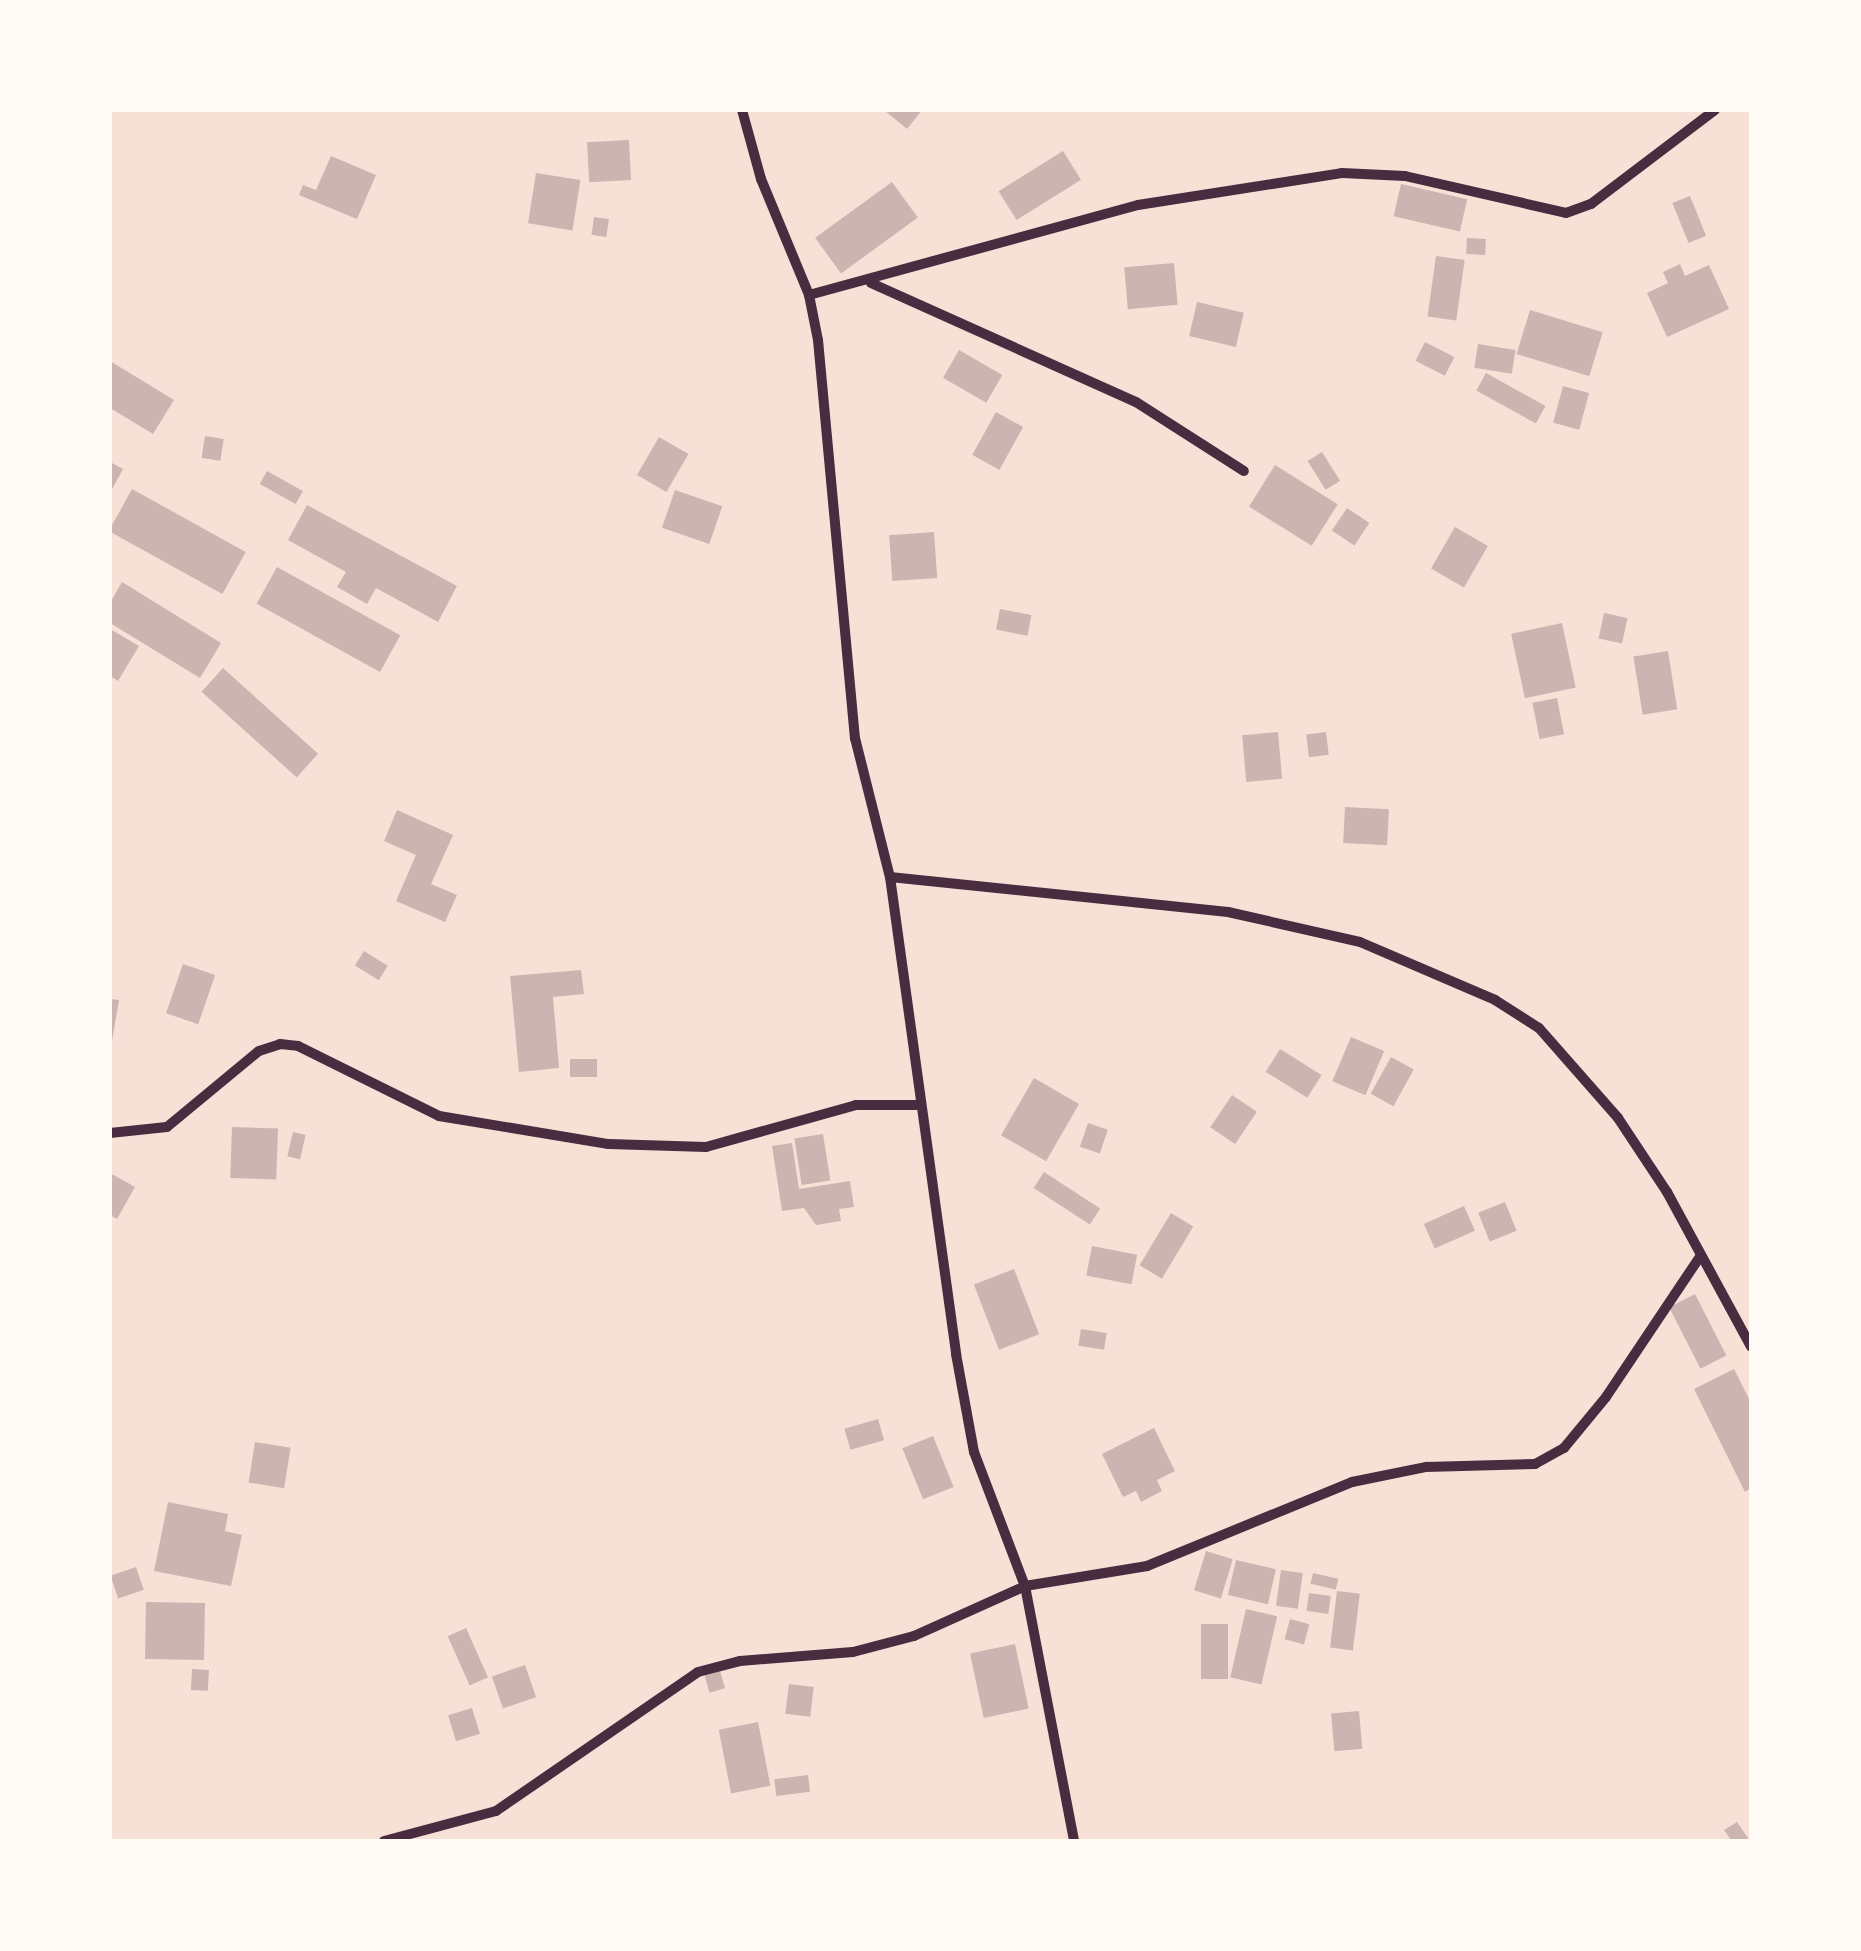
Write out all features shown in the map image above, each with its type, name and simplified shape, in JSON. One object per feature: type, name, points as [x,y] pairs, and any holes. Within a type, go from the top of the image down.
[{"type":"street","points":[[742,110],[761,178],[809,295],[856,738],[890,877],[918,1105],[974,1452],[1024,1586],[1074,1841]]},
{"type":"street","points":[[809,295],[870,282],[1138,205],[1342,173],[1404,176],[1566,213],[1590,204],[1715,110]]},
{"type":"street","points":[[870,282],[1136,402],[1244,471]]},
{"type":"street","points":[[890,877],[1228,912],[1360,942],[1444,976],[1539,1028],[1573,1060],[1666,1192],[1751,1347]]},
{"type":"street","points":[[110,1134],[168,1126],[259,1051],[280,1044],[298,1046],[439,1116],[609,1144],[706,1147],[856,1105],[918,1105]]},
{"type":"street","points":[[384,1841],[496,1812],[698,1672],[868,1648],[914,1636],[1024,1586],[1147,1566],[1352,1482],[1426,1467],[1534,1464],[1564,1448],[1606,1397],[1700,1258]]},
{"type":"building","points":[[884,110],[922,110],[907,129]]},
{"type":"building","points":[[629,140],[631,180],[589,182],[587,142]]},
{"type":"building","points":[[1063,151],[1081,180],[1017,220],[999,191]]},
{"type":"building","points":[[331,156],[376,175],[357,219],[299,195],[303,185],[316,190]]},
{"type":"building","points":[[536,173],[580,180],[572,230],[528,223]]},
{"type":"building","points":[[892,182],[918,218],[841,273],[815,238]]},
{"type":"building","points":[[1401,184],[1467,199],[1460,231],[1394,216]]},
{"type":"building","points":[[1690,196],[1706,236],[1688,243],[1672,203]]},
{"type":"building","points":[[594,217],[609,219],[606,237],[591,235]]},
{"type":"building","points":[[1467,238],[1486,239],[1485,255],[1466,254]]},
{"type":"building","points":[[1436,256],[1465,260],[1456,320],[1428,316]]},
{"type":"building","points":[[1174,263],[1178,305],[1128,309],[1124,267]]},
{"type":"building","points":[[1680,264],[1685,276],[1709,265],[1729,309],[1667,337],[1647,293],[1668,283],[1663,272]]},
{"type":"building","points":[[1197,302],[1244,313],[1236,347],[1189,336]]},
{"type":"building","points":[[1530,310],[1603,332],[1589,376],[1517,354]]},
{"type":"building","points":[[1425,342],[1454,357],[1445,376],[1415,361]]},
{"type":"building","points":[[1478,344],[1516,350],[1512,374],[1474,368]]},
{"type":"building","points":[[959,350],[1002,375],[986,403],[943,378]]},
{"type":"building","points":[[110,361],[174,400],[153,434],[110,408]]},
{"type":"building","points":[[1486,373],[1545,406],[1536,423],[1476,390]]},
{"type":"building","points":[[1563,386],[1589,393],[1579,430],[1553,423]]},
{"type":"building","points":[[996,412],[1023,427],[999,470],[972,455]]},
{"type":"building","points":[[205,436],[224,439],[220,461],[202,458]]},
{"type":"building","points":[[659,437],[688,454],[666,492],[637,475]]},
{"type":"building","points":[[1322,452],[1340,481],[1326,490],[1308,461]]},
{"type":"building","points":[[110,462],[123,469],[110,493]]},
{"type":"building","points":[[1275,465],[1338,504],[1312,546],[1249,507]]},
{"type":"building","points":[[267,471],[303,491],[296,504],[260,484]]},
{"type":"building","points":[[132,489],[246,552],[222,594],[110,532]]},
{"type":"building","points":[[675,490],[722,506],[709,544],[662,528]]},
{"type":"building","points":[[307,505],[457,586],[438,622],[376,588],[367,604],[337,587],[346,572],[288,540]]},
{"type":"building","points":[[1347,508],[1369,523],[1354,545],[1332,530]]},
{"type":"building","points":[[1455,527],[1488,546],[1464,588],[1431,569]]},
{"type":"building","points":[[934,532],[937,578],[892,581],[889,535]]},
{"type":"building","points":[[277,567],[400,635],[380,672],[257,604]]},
{"type":"building","points":[[122,582],[221,643],[200,678],[110,623],[110,603]]},
{"type":"building","points":[[1000,609],[1031,615],[1027,636],[996,630]]},
{"type":"building","points":[[1604,613],[1627,618],[1622,643],[1599,638]]},
{"type":"building","points":[[1562,623],[1576,688],[1525,698],[1511,634]]},
{"type":"building","points":[[110,629],[139,646],[118,681],[110,676]]},
{"type":"building","points":[[1668,651],[1677,709],[1643,715],[1633,656]]},
{"type":"building","points":[[223,668],[318,754],[297,777],[202,692]]},
{"type":"building","points":[[1557,698],[1564,734],[1540,739],[1532,703]]},
{"type":"building","points":[[1278,732],[1282,779],[1246,782],[1242,735]]},
{"type":"building","points":[[1326,732],[1329,755],[1309,757],[1306,734]]},
{"type":"building","points":[[1345,807],[1389,809],[1387,845],[1343,843]]},
{"type":"building","points":[[397,810],[453,835],[431,884],[457,895],[445,922],[396,901],[416,855],[384,841]]},
{"type":"building","points":[[364,951],[388,966],[379,980],[355,965]]},
{"type":"building","points":[[183,964],[215,975],[198,1024],[166,1013]]},
{"type":"building","points":[[581,970],[584,994],[553,997],[559,1068],[519,1072],[510,976]]},
{"type":"building","points":[[110,999],[119,1000],[112,1041],[110,1041]]},
{"type":"building","points":[[1351,1037],[1384,1051],[1365,1095],[1332,1081]]},
{"type":"building","points":[[1280,1049],[1322,1075],[1307,1098],[1266,1072]]},
{"type":"building","points":[[1391,1057],[1414,1070],[1393,1106],[1371,1094]]},
{"type":"building","points":[[570,1059],[597,1059],[597,1077],[570,1077]]},
{"type":"building","points":[[1034,1078],[1079,1104],[1046,1161],[1001,1135]]},
{"type":"building","points":[[1232,1095],[1257,1112],[1235,1144],[1210,1127]]},
{"type":"building","points":[[1088,1123],[1108,1130],[1100,1153],[1080,1147]]},
{"type":"building","points":[[232,1127],[278,1129],[276,1180],[230,1178]]},
{"type":"building","points":[[293,1132],[306,1135],[300,1159],[287,1156]]},
{"type":"building","points":[[823,1134],[830,1180],[802,1185],[794,1139]]},
{"type":"building","points":[[792,1143],[799,1189],[850,1181],[854,1207],[839,1209],[841,1221],[816,1225],[804,1208],[782,1211],[772,1146]]},
{"type":"building","points":[[1044,1172],[1100,1208],[1090,1224],[1034,1188]]},
{"type":"building","points":[[110,1173],[135,1187],[117,1219],[110,1215]]},
{"type":"building","points":[[1505,1202],[1517,1231],[1490,1242],[1478,1213]]},
{"type":"building","points":[[1464,1206],[1475,1231],[1435,1249],[1424,1224]]},
{"type":"building","points":[[1171,1213],[1193,1226],[1162,1279],[1140,1265]]},
{"type":"building","points":[[1092,1246],[1137,1255],[1131,1284],[1086,1275]]},
{"type":"building","points":[[1014,1269],[1039,1334],[999,1350],[974,1284]]},
{"type":"building","points":[[1695,1294],[1726,1355],[1700,1369],[1669,1307]]},
{"type":"building","points":[[1081,1329],[1107,1333],[1104,1350],[1078,1346]]},
{"type":"building","points":[[1734,1369],[1751,1403],[1751,1488],[1745,1492],[1694,1389]]},
{"type":"building","points":[[878,1419],[884,1440],[850,1450],[844,1429]]},
{"type":"building","points":[[1154,1428],[1175,1471],[1157,1480],[1162,1491],[1141,1502],[1136,1491],[1123,1497],[1102,1454]]},
{"type":"building","points":[[933,1436],[954,1487],[923,1499],[902,1448]]},
{"type":"building","points":[[255,1442],[291,1448],[284,1488],[249,1482]]},
{"type":"building","points":[[168,1502],[228,1514],[225,1531],[242,1535],[231,1586],[154,1571]]},
{"type":"building","points":[[1206,1551],[1233,1559],[1221,1598],[1194,1590]]},
{"type":"building","points":[[1236,1560],[1276,1569],[1268,1604],[1228,1595]]},
{"type":"building","points":[[136,1567],[144,1590],[118,1598],[110,1576]]},
{"type":"building","points":[[1281,1570],[1303,1573],[1298,1609],[1276,1606]]},
{"type":"building","points":[[1313,1573],[1338,1579],[1336,1590],[1311,1584]]},
{"type":"building","points":[[1337,1591],[1360,1594],[1353,1650],[1330,1648]]},
{"type":"building","points":[[1309,1593],[1331,1596],[1328,1614],[1306,1611]]},
{"type":"building","points":[[146,1602],[205,1603],[204,1660],[145,1659]]},
{"type":"building","points":[[1246,1609],[1277,1616],[1261,1684],[1230,1677]]},
{"type":"building","points":[[1290,1619],[1309,1624],[1304,1644],[1285,1639]]},
{"type":"building","points":[[1201,1624],[1228,1624],[1228,1679],[1201,1679]]},
{"type":"building","points":[[466,1628],[488,1677],[470,1685],[448,1636]]},
{"type":"building","points":[[1015,1644],[1029,1709],[984,1718],[970,1654]]},
{"type":"building","points":[[525,1665],[536,1697],[503,1709],[492,1676]]},
{"type":"building","points":[[192,1669],[209,1670],[208,1691],[191,1690]]},
{"type":"building","points":[[720,1671],[725,1688],[710,1693],[705,1675]]},
{"type":"building","points":[[789,1684],[814,1687],[810,1717],[785,1714]]},
{"type":"building","points":[[472,1708],[480,1734],[456,1741],[448,1715]]},
{"type":"building","points":[[1359,1711],[1362,1749],[1334,1751],[1331,1713]]},
{"type":"building","points":[[758,1722],[770,1786],[731,1793],[719,1730]]},
{"type":"building","points":[[808,1775],[810,1792],[776,1796],[774,1779]]},
{"type":"building","points":[[1737,1822],[1750,1841],[1732,1841],[1724,1830]]}]
